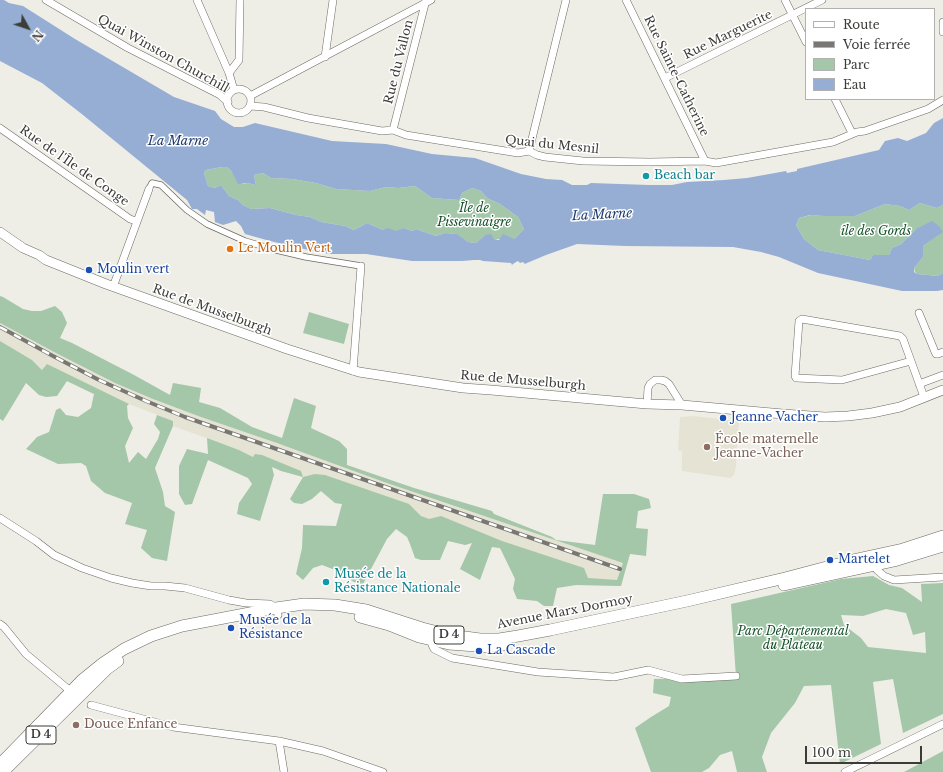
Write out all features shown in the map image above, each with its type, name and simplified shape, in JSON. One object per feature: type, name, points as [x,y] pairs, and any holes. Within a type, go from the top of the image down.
[{"type":"main road","name":"Avenue Marx Dormoy","points":[[873,561],[903,549],[943,536]]},
{"type":"main road","name":"Avenue Marx Dormoy","points":[[3,772],[74,695],[82,680],[103,663],[124,649],[151,636],[182,626],[277,611],[304,604],[335,605],[366,610],[434,636],[450,635],[480,639],[499,639],[687,601],[785,578],[873,561],[916,555],[943,546]]},
{"type":"main road","name":"Avenue Marx Dormoy","points":[[0,764],[74,695]]},
{"type":"street","name":"Quai Winston Churchill","points":[[46,0],[128,48],[220,95],[228,102]]},
{"type":"street","points":[[197,0],[234,90]]},
{"type":"street","points":[[228,73],[239,60],[240,0]]},
{"type":"street","points":[[325,57],[332,0]]},
{"type":"street","points":[[529,151],[566,0]]},
{"type":"street","name":"Rue Sainte-Catherine","points":[[626,0],[705,161]]},
{"type":"street","points":[[785,0],[805,40]]},
{"type":"street","name":"Rue Marguerite","points":[[806,8],[822,0]]},
{"type":"street","points":[[250,96],[427,1]]},
{"type":"street","name":"Rue du Vallon","points":[[393,130],[427,1]]},
{"type":"street","name":"Rue Marguerite","points":[[665,78],[805,8]]},
{"type":"street","points":[[943,22],[943,32]]},
{"type":"street","points":[[234,90],[245,90],[250,96],[251,103],[245,112],[237,113],[231,109],[228,102],[229,95],[234,90]]},
{"type":"street","points":[[836,100],[852,133]]},
{"type":"street","name":"Quai du Mesnil","points":[[250,106],[264,107],[308,118],[382,131],[393,130],[406,135],[518,153],[529,151],[537,156],[582,161],[705,161],[716,163],[833,142],[852,133],[865,131],[928,109],[943,100]]},
{"type":"street","name":"Rue de l'Île de Conge","points":[[1,131],[130,219],[136,221]]},
{"type":"street","points":[[113,287],[136,221],[152,182],[161,185],[187,210],[207,224],[245,241],[306,257],[361,266],[353,371]]},
{"type":"street","name":"Rue de Musselburgh","points":[[0,232],[23,248],[46,260],[113,287],[353,371],[393,378],[464,388],[647,404],[682,405],[825,417],[872,413],[900,406],[943,390]]},
{"type":"street","points":[[919,313],[936,354],[943,352]]},
{"type":"street","points":[[911,361],[842,380],[796,378],[794,376],[799,321],[802,319],[900,336],[903,339],[911,361],[924,398]]},
{"type":"street","points":[[919,384],[943,375]]},
{"type":"street","points":[[647,404],[648,388],[650,384],[655,380],[661,380],[669,384],[682,405]]},
{"type":"street","points":[[0,518],[36,541],[54,555],[82,568],[111,578],[151,586],[185,588],[246,603],[270,604],[277,611]]},
{"type":"street","points":[[873,561],[877,570],[884,576],[894,580],[943,577]]},
{"type":"street","points":[[0,624],[26,654],[74,695]]},
{"type":"street","points":[[434,636],[432,645],[434,649],[452,658],[538,672],[614,677],[648,670],[682,679],[736,676]]},
{"type":"street","points":[[91,705],[162,725],[279,741],[323,751],[364,768],[383,772]]},
{"type":"street","points":[[845,772],[943,724]]},
{"type":"street","points":[[279,741],[284,772]]},
{"type":"shaded area","points":[[0,306],[42,331],[72,343],[170,395],[173,383],[201,388],[199,402],[220,408],[252,427],[314,450],[332,460],[414,488],[492,511],[494,514],[552,537],[556,540],[595,545],[630,554],[621,586],[576,585],[556,588],[531,555],[472,543],[465,545],[381,511],[335,503],[303,477],[281,471],[239,450],[173,426],[173,421],[129,404],[127,406],[117,405],[42,370],[32,360],[0,341]]},
{"type":"shaded area","name":"École maternelle Jeanne-Vacher","points":[[693,416],[739,421],[738,436],[733,438],[733,443],[737,443],[736,467],[732,477],[730,478],[682,471],[682,451],[678,450],[680,417]]},
{"type":"green space","name":"Île de Pissevinaigre","points":[[227,167],[243,184],[247,183],[256,185],[254,175],[263,173],[271,178],[292,179],[316,183],[336,189],[370,191],[386,187],[398,188],[415,186],[432,198],[459,200],[462,193],[472,188],[481,191],[487,198],[500,204],[518,217],[524,229],[514,239],[494,239],[485,235],[476,243],[468,242],[456,234],[445,233],[436,236],[416,229],[412,231],[404,228],[396,232],[383,230],[367,223],[354,230],[345,226],[321,222],[310,217],[270,208],[251,209],[229,196],[221,185],[215,188],[208,186],[204,173],[206,170]]},
{"type":"green space","name":"île des Gords","points":[[920,203],[937,208],[943,205],[943,273],[938,276],[917,274],[914,268],[923,257],[923,246],[942,232],[916,229],[901,244],[892,248],[889,255],[873,255],[870,260],[818,250],[804,239],[796,225],[799,218],[811,215],[855,216],[885,204],[900,206],[909,210]]},
{"type":"green space","points":[[0,296],[23,309],[32,311],[41,311],[55,306],[62,312],[67,323],[60,338],[170,395],[173,383],[201,388],[199,402],[220,408],[252,427],[282,438],[294,398],[316,406],[311,428],[339,441],[347,449],[347,465],[414,488],[492,511],[494,514],[552,537],[556,540],[595,545],[603,494],[634,494],[649,499],[651,508],[638,511],[636,528],[648,529],[646,556],[630,554],[621,586],[576,585],[557,588],[553,606],[544,606],[537,601],[517,599],[513,589],[515,579],[500,548],[492,547],[480,580],[460,569],[472,543],[465,545],[448,541],[440,560],[421,560],[415,558],[407,537],[396,529],[387,539],[363,584],[354,582],[335,570],[322,565],[313,568],[303,580],[296,574],[302,548],[303,525],[336,526],[342,504],[335,503],[321,491],[312,499],[302,504],[294,503],[290,499],[303,477],[315,474],[325,475],[409,504],[421,516],[429,519],[441,516],[502,541],[584,568],[588,578],[617,580],[623,563],[384,482],[201,417],[115,383],[0,323]]},
{"type":"green space","points":[[309,312],[349,324],[344,344],[303,333]]},
{"type":"green space","points":[[0,341],[32,360],[42,370],[47,364],[129,404],[127,406],[128,418],[133,428],[125,446],[129,463],[138,452],[146,459],[158,439],[160,432],[154,424],[157,415],[173,421],[173,426],[155,468],[163,492],[165,506],[175,512],[167,561],[152,558],[141,548],[147,530],[125,524],[132,503],[105,493],[91,481],[86,466],[81,463],[58,464],[26,449],[37,437],[49,432],[56,410],[60,408],[66,415],[78,417],[91,408],[94,394],[67,381],[57,396],[46,397],[39,395],[26,383],[3,421],[0,419]]},
{"type":"green space","points":[[207,438],[253,457],[255,454],[262,455],[301,471],[303,477],[272,467],[274,475],[260,521],[237,514],[239,503],[252,484],[248,478],[208,460],[192,504],[185,505],[179,494],[179,466],[187,449],[208,454]]},
{"type":"green space","name":"Parc Départemental du Plateau","points":[[873,576],[889,585],[902,588],[922,602],[921,584],[943,583],[943,714],[903,733],[893,679],[873,682],[881,744],[840,764],[831,685],[804,686],[795,703],[771,733],[762,757],[767,772],[737,772],[732,751],[720,755],[709,768],[702,772],[651,772],[635,728],[669,706],[671,697],[653,693],[654,679],[736,677],[731,604],[841,579]],"holes":[[[886,609],[906,613],[913,635],[925,632],[926,653],[868,647],[861,638],[844,625],[841,615],[863,616]]]},
{"type":"green space","points":[[943,751],[943,772],[904,772]]},
{"type":"water","name":"La Marne","points":[[0,0],[4,0],[9,3],[23,6],[75,39],[174,97],[215,111],[221,119],[234,127],[243,127],[255,123],[332,141],[386,144],[432,154],[475,158],[521,174],[546,179],[562,180],[572,185],[587,185],[591,183],[672,185],[687,182],[747,178],[786,171],[787,173],[797,171],[797,169],[879,150],[885,141],[898,138],[907,141],[926,133],[934,123],[943,118],[943,205],[937,208],[920,203],[909,210],[900,206],[885,204],[855,216],[810,215],[799,218],[796,225],[804,239],[818,250],[870,260],[873,255],[889,255],[892,248],[901,244],[916,229],[932,221],[939,226],[943,232],[923,246],[923,257],[914,268],[914,272],[917,274],[938,276],[943,273],[943,290],[902,291],[818,273],[779,257],[733,247],[577,244],[525,264],[518,261],[512,265],[511,263],[480,260],[412,261],[366,254],[331,254],[270,241],[245,234],[241,226],[236,221],[223,225],[215,222],[214,212],[206,210],[205,215],[197,209],[192,209],[187,200],[42,83],[0,61]],"holes":[[[227,167],[232,172],[238,184],[247,183],[256,185],[254,175],[263,173],[271,178],[292,179],[316,183],[336,189],[370,191],[386,187],[398,188],[415,186],[432,198],[459,200],[462,193],[472,188],[481,191],[487,198],[500,204],[518,217],[524,229],[514,239],[503,234],[499,240],[494,239],[491,234],[485,235],[476,243],[468,242],[457,234],[445,233],[436,236],[416,229],[412,231],[404,228],[396,231],[388,228],[383,230],[367,223],[354,230],[345,226],[321,222],[310,217],[270,208],[251,209],[229,196],[221,185],[215,188],[208,186],[204,173],[206,170]]]},
{"type":"railway","points":[[0,327],[99,380],[185,417],[620,569]]},
{"type":"place","name":"Beach bar","points":[[646,176]]},
{"type":"place","name":"Le Moulin Vert","points":[[230,249]]},
{"type":"place","name":"Moulin vert","points":[[89,270]]},
{"type":"place","name":"Jeanne Vacher","points":[[723,418]]},
{"type":"place","name":"École maternelle Jeanne-Vacher","points":[[707,447]]},
{"type":"place","name":"Martelet","points":[[830,560]]},
{"type":"place","name":"Musée de la Résistance Nationale","points":[[326,582]]},
{"type":"place","name":"Musée de la Résistance","points":[[231,628]]},
{"type":"place","name":"La Cascade","points":[[479,651]]},
{"type":"place","name":"Douce Enfance","points":[[76,725]]}]
